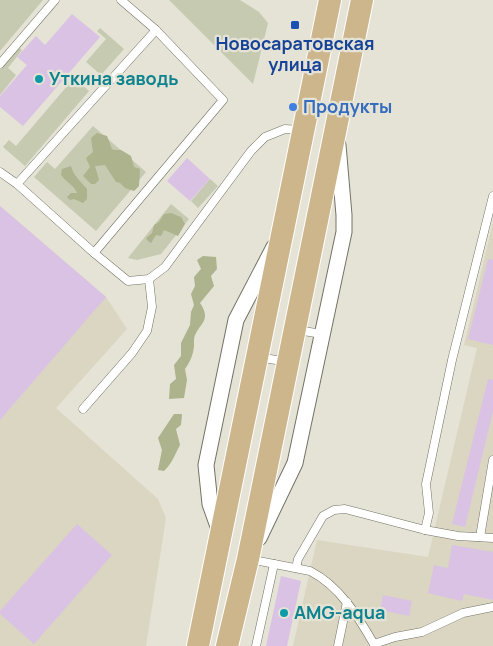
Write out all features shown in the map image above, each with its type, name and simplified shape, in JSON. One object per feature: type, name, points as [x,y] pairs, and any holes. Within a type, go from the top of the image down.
[{"type":"main road","points":[[198,646],[330,0]]},
{"type":"main road","points":[[227,646],[248,559],[362,0]]},
{"type":"street","points":[[248,559],[295,463],[344,232],[337,125]]},
{"type":"street","points":[[220,533],[210,504],[206,465],[232,339],[236,320],[284,228]]},
{"type":"lane","points":[[0,64],[55,0]]},
{"type":"lane","points":[[94,253],[223,100],[156,30],[121,0]]},
{"type":"lane","points":[[17,184],[156,30]]},
{"type":"lane","points":[[0,172],[17,184],[128,281],[149,279],[165,267],[250,151],[265,137],[285,129],[303,130]]},
{"type":"lane","points":[[426,530],[429,513],[426,484],[452,360],[493,196]]},
{"type":"lane","points":[[84,409],[132,353],[146,331],[152,306],[149,279]]},
{"type":"lane","points":[[295,330],[322,334]]},
{"type":"lane","points":[[257,356],[289,362]]},
{"type":"lane","points":[[480,537],[493,460]]},
{"type":"lane","points":[[296,568],[298,558],[323,516],[334,510],[345,509],[426,530],[458,536],[493,538]]},
{"type":"lane","points":[[248,559],[296,568],[319,576],[347,602],[375,645],[395,637],[422,632],[463,613],[493,607]]},
{"type":"lane","points":[[256,646],[274,564]]},
{"type":"lane","points":[[338,646],[347,602]]},
{"type":"shaded area","points":[[0,206],[106,297],[127,329],[56,408],[158,499],[166,518],[146,646],[0,646]]},
{"type":"shaded area","points":[[493,222],[493,646],[293,646],[317,540],[428,557],[477,348],[464,345]]},
{"type":"green space","points":[[0,0],[43,0],[0,51]]},
{"type":"green space","points":[[169,0],[240,0],[259,12],[268,23],[253,84]]},
{"type":"green space","points":[[100,28],[124,49],[101,75],[86,62],[106,39],[97,31]]},
{"type":"green space","points":[[18,47],[22,50],[8,68],[16,75],[0,95],[0,70]]},
{"type":"green space","points":[[74,78],[89,91],[25,166],[3,147],[9,140],[16,146]]},
{"type":"green space","points":[[93,126],[146,172],[96,231],[34,177],[47,162],[55,169]]},
{"type":"green space","points":[[97,133],[107,136],[112,149],[121,150],[131,156],[134,167],[140,169],[139,186],[134,191],[116,182],[105,165],[95,166],[99,180],[95,184],[91,184],[83,176],[90,167],[86,158],[93,152],[91,138]]},
{"type":"green space","points":[[71,166],[75,175],[87,189],[87,199],[83,203],[74,199],[70,200],[67,197],[71,193],[77,193],[61,175],[62,169]]},
{"type":"green space","points":[[210,179],[218,186],[198,208],[191,201]]},
{"type":"green space","points":[[171,204],[189,219],[161,254],[137,260],[128,258]]},
{"type":"green space","points":[[171,213],[181,217],[185,224],[178,236],[164,230],[161,236],[156,235],[151,243],[148,241],[146,238],[152,233],[154,225],[159,222],[164,214]]},
{"type":"green space","points":[[203,256],[216,257],[217,269],[211,276],[214,286],[200,303],[204,309],[205,319],[194,339],[192,356],[185,369],[187,380],[184,398],[169,399],[170,384],[176,379],[174,365],[181,356],[181,343],[190,325],[191,312],[194,305],[191,294],[195,286],[194,277],[201,269],[197,260]]},
{"type":"green space","points":[[174,414],[182,414],[181,425],[176,429],[180,445],[167,468],[164,471],[158,470],[162,450],[158,438]]},
{"type":"building","name":"Уткина заводь","points":[[72,14],[100,37],[23,126],[0,107],[0,96],[27,65],[17,57],[36,36],[45,45]]},
{"type":"building","points":[[187,158],[210,179],[190,201],[167,181]]},
{"type":"building","points":[[0,206],[106,297],[0,420]]},
{"type":"building","points":[[488,259],[493,260],[493,345],[468,339]]},
{"type":"building","points":[[488,379],[493,380],[493,411],[465,527],[452,524]]},
{"type":"building","points":[[77,524],[112,555],[34,644],[0,614],[0,611]]},
{"type":"building","points":[[452,545],[493,552],[493,600],[464,594],[462,601],[428,593],[434,565],[448,568]]},
{"type":"building","name":"AMG-aqua","points":[[281,576],[301,581],[287,646],[266,646]]},
{"type":"building","points":[[383,595],[412,601],[409,616],[380,610]]},
{"type":"place","name":"Новосаратовская улица","points":[[295,25]]},
{"type":"place","name":"Уткина заводь","points":[[39,79]]},
{"type":"place","name":"Продукты","points":[[293,107]]},
{"type":"place","name":"AMG-aqua","points":[[284,613]]}]
